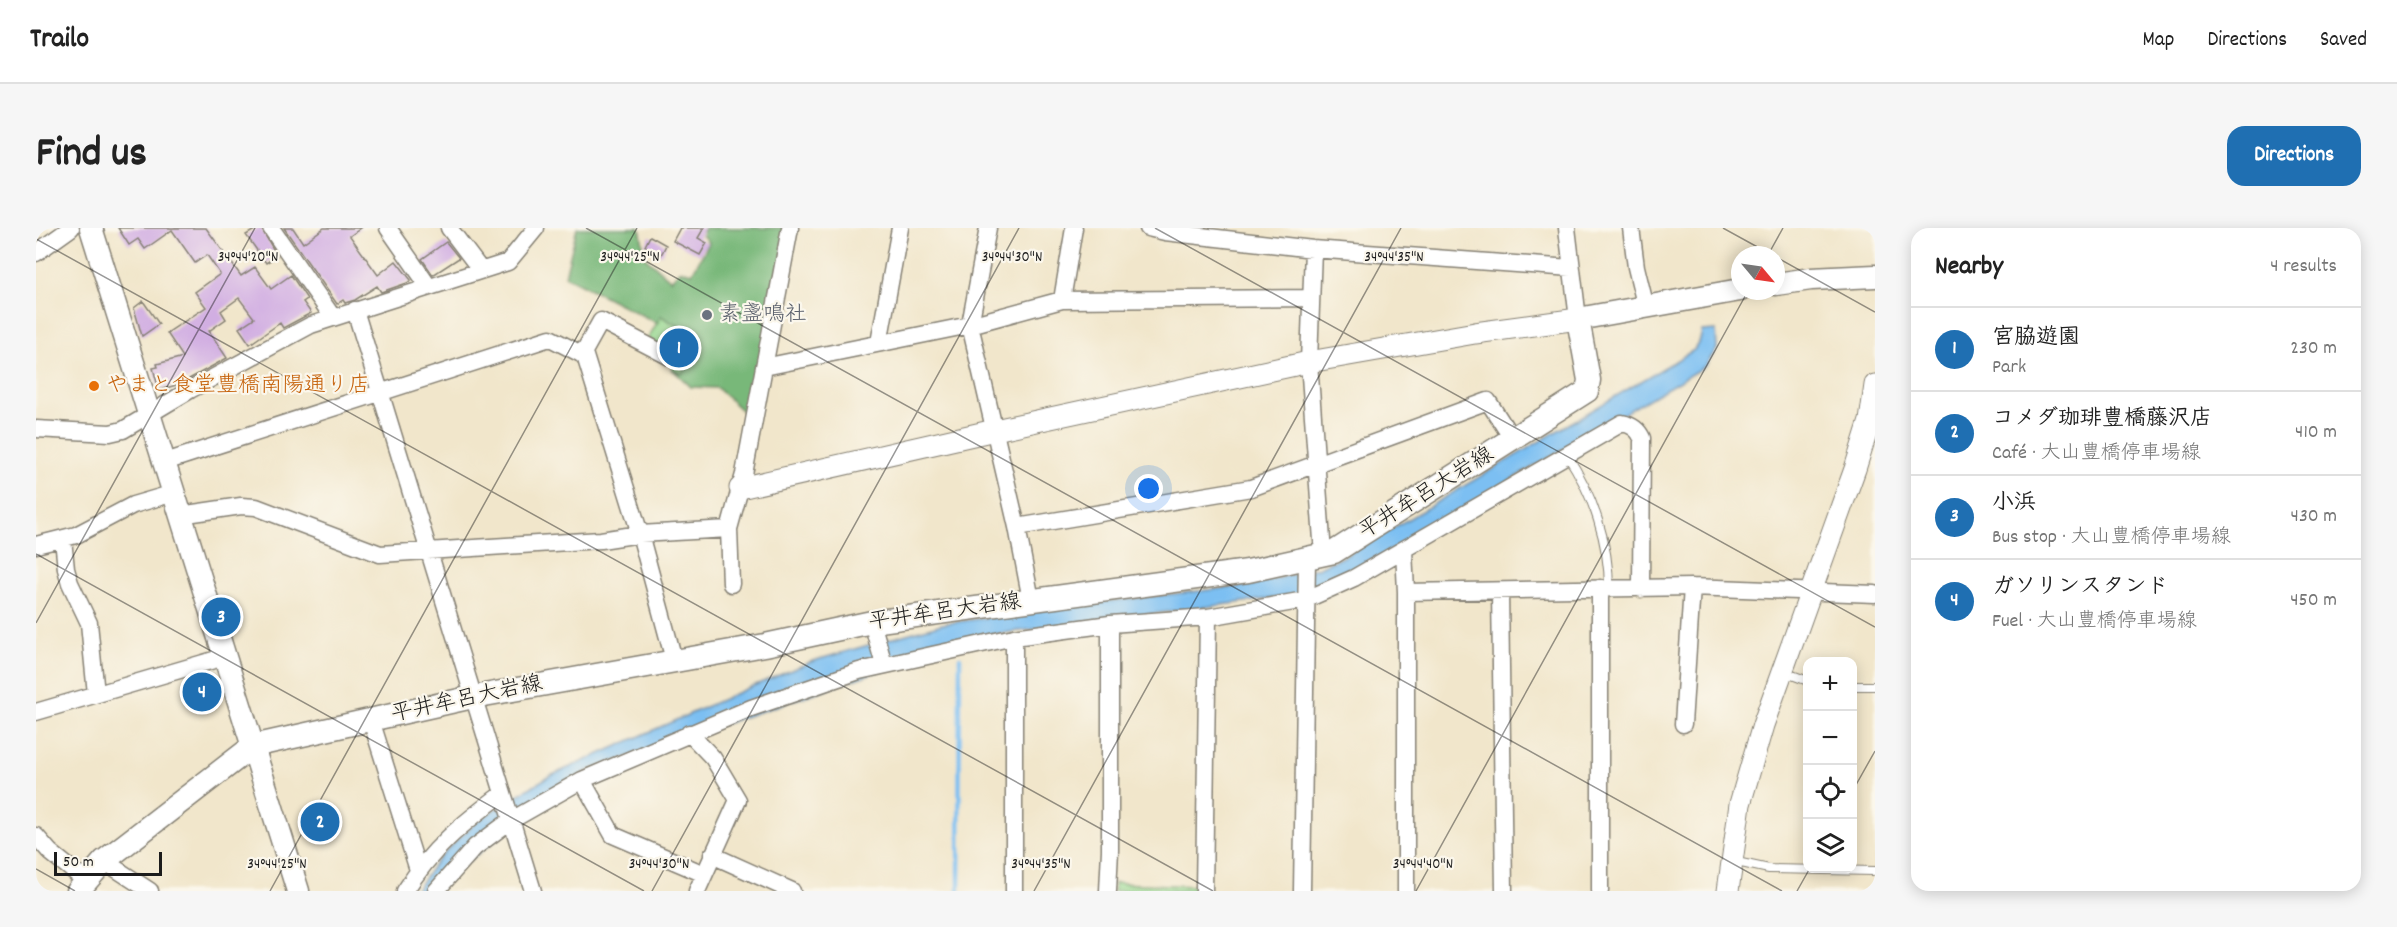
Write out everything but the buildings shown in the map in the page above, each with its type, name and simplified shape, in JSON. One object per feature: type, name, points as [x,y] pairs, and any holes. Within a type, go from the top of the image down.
[{"type":"main road","points":[[91,228],[298,891]]},
{"type":"main road","points":[[1785,283],[1875,276]]},
{"type":"main road","points":[[1578,319],[1731,292]]},
{"type":"main road","name":"平井牟呂大岩線","points":[[82,886],[104,861],[253,747],[473,697],[674,660],[874,630],[1031,600],[1248,571],[1312,560],[1334,552],[1587,391],[1588,380],[1578,319]]},
{"type":"street","points":[[36,253],[71,228]]},
{"type":"street","points":[[270,228],[332,316]]},
{"type":"street","points":[[388,228],[429,287]]},
{"type":"street","points":[[449,228],[480,269]]},
{"type":"street","points":[[36,429],[110,433],[123,430],[311,325],[332,316],[508,262],[536,228]]},
{"type":"street","points":[[730,584],[729,529],[740,488],[790,228]]},
{"type":"street","points":[[879,343],[900,228]]},
{"type":"street","points":[[988,228],[970,325],[1017,527],[1031,600]]},
{"type":"street","points":[[1062,300],[1074,228]]},
{"type":"street","points":[[1148,228],[1165,232],[1252,235],[1312,249],[1571,268]]},
{"type":"street","points":[[740,488],[1309,362],[1475,333],[1578,319],[1567,228]]},
{"type":"street","points":[[1631,228],[1636,267],[1646,308]]},
{"type":"street","points":[[1302,891],[1306,596],[1312,560],[1317,463],[1309,362],[1312,249]]},
{"type":"street","points":[[764,367],[970,325],[1062,300],[1310,298]]},
{"type":"street","points":[[355,310],[533,891]]},
{"type":"street","points":[[582,355],[601,321],[670,357]]},
{"type":"street","points":[[165,462],[550,338],[585,356],[640,534],[674,660]]},
{"type":"street","points":[[1728,891],[1740,804],[1763,725],[1872,422],[1875,385]]},
{"type":"street","points":[[1017,527],[1234,492],[1488,401],[1513,440]]},
{"type":"street","points":[[436,891],[475,847],[510,821],[582,780],[620,766],[689,733],[810,687],[884,665],[1014,637],[1110,624],[1208,616],[1330,591],[1622,423],[1630,425],[1639,432],[1642,438],[1641,589]]},
{"type":"street","points":[[36,545],[76,535],[133,505],[174,493]]},
{"type":"street","points":[[180,515],[241,506],[256,507],[380,555],[729,529]]},
{"type":"street","points":[[63,539],[70,583],[89,623],[96,694]]},
{"type":"street","points":[[1404,549],[1406,891]]},
{"type":"street","points":[[1683,724],[1692,587]]},
{"type":"street","points":[[1406,592],[1692,587],[1875,594]]},
{"type":"street","points":[[1600,891],[1604,589]]},
{"type":"street","points":[[1500,591],[1504,891]]},
{"type":"street","points":[[1204,891],[1208,616]]},
{"type":"street","points":[[1108,891],[1110,624]]},
{"type":"street","points":[[874,630],[884,665]]},
{"type":"street","points":[[1014,637],[1014,891]]},
{"type":"street","points":[[36,712],[224,657]]},
{"type":"street","points":[[371,720],[418,870]]},
{"type":"street","points":[[689,733],[713,758],[738,800],[696,891]]},
{"type":"street","points":[[582,780],[613,835],[704,874]]},
{"type":"street","points":[[405,891],[418,870],[461,824],[502,794]]},
{"type":"street","points":[[36,836],[82,886]]},
{"type":"street","points":[[712,855],[792,891]]},
{"type":"street","points":[[104,861],[150,891]]},
{"type":"lane","points":[[1567,455],[1586,491],[1603,539],[1609,567],[1604,589]]},
{"type":"lane","points":[[1784,671],[1803,679]]},
{"type":"lane","points":[[1857,686],[1875,686]]},
{"type":"lane","points":[[1732,861],[1769,869],[1875,871]]},
{"type":"green space","name":"素盞鳴社","points":[[577,228],[640,228],[645,257],[671,280],[680,270],[692,273],[709,243],[702,235],[705,228],[795,228],[747,415],[717,388],[691,387],[672,369],[682,374],[700,339],[661,316],[657,323],[565,276]]},
{"type":"green space","points":[[661,315],[701,339],[682,374],[672,369],[678,356],[648,339]]},
{"type":"green space","points":[[1114,883],[1197,886],[1197,891],[1114,891]]},
{"type":"water","points":[[1716,330],[1717,349],[1705,366],[1356,571],[1296,594],[1275,598],[981,636],[587,771],[429,891],[415,891],[438,859],[478,821],[548,777],[813,661],[942,624],[1083,604],[1253,585],[1317,568],[1347,555],[1694,350],[1702,331]]},
{"type":"waterway","points":[[959,891],[960,658]]},
{"type":"place","name":"素盞鳴社","points":[[707,315]]},
{"type":"place","name":"宮脇遊園","points":[[679,348]]},
{"type":"place","name":"やまと食堂豊橋南陽通り店","points":[[94,386]]},
{"type":"place","name":"小浜","points":[[221,617]]},
{"type":"place","name":"ガソリンスタンド","points":[[202,692]]},
{"type":"place","name":"コメダ珈琲豊橋藤沢店","points":[[320,822]]}]
